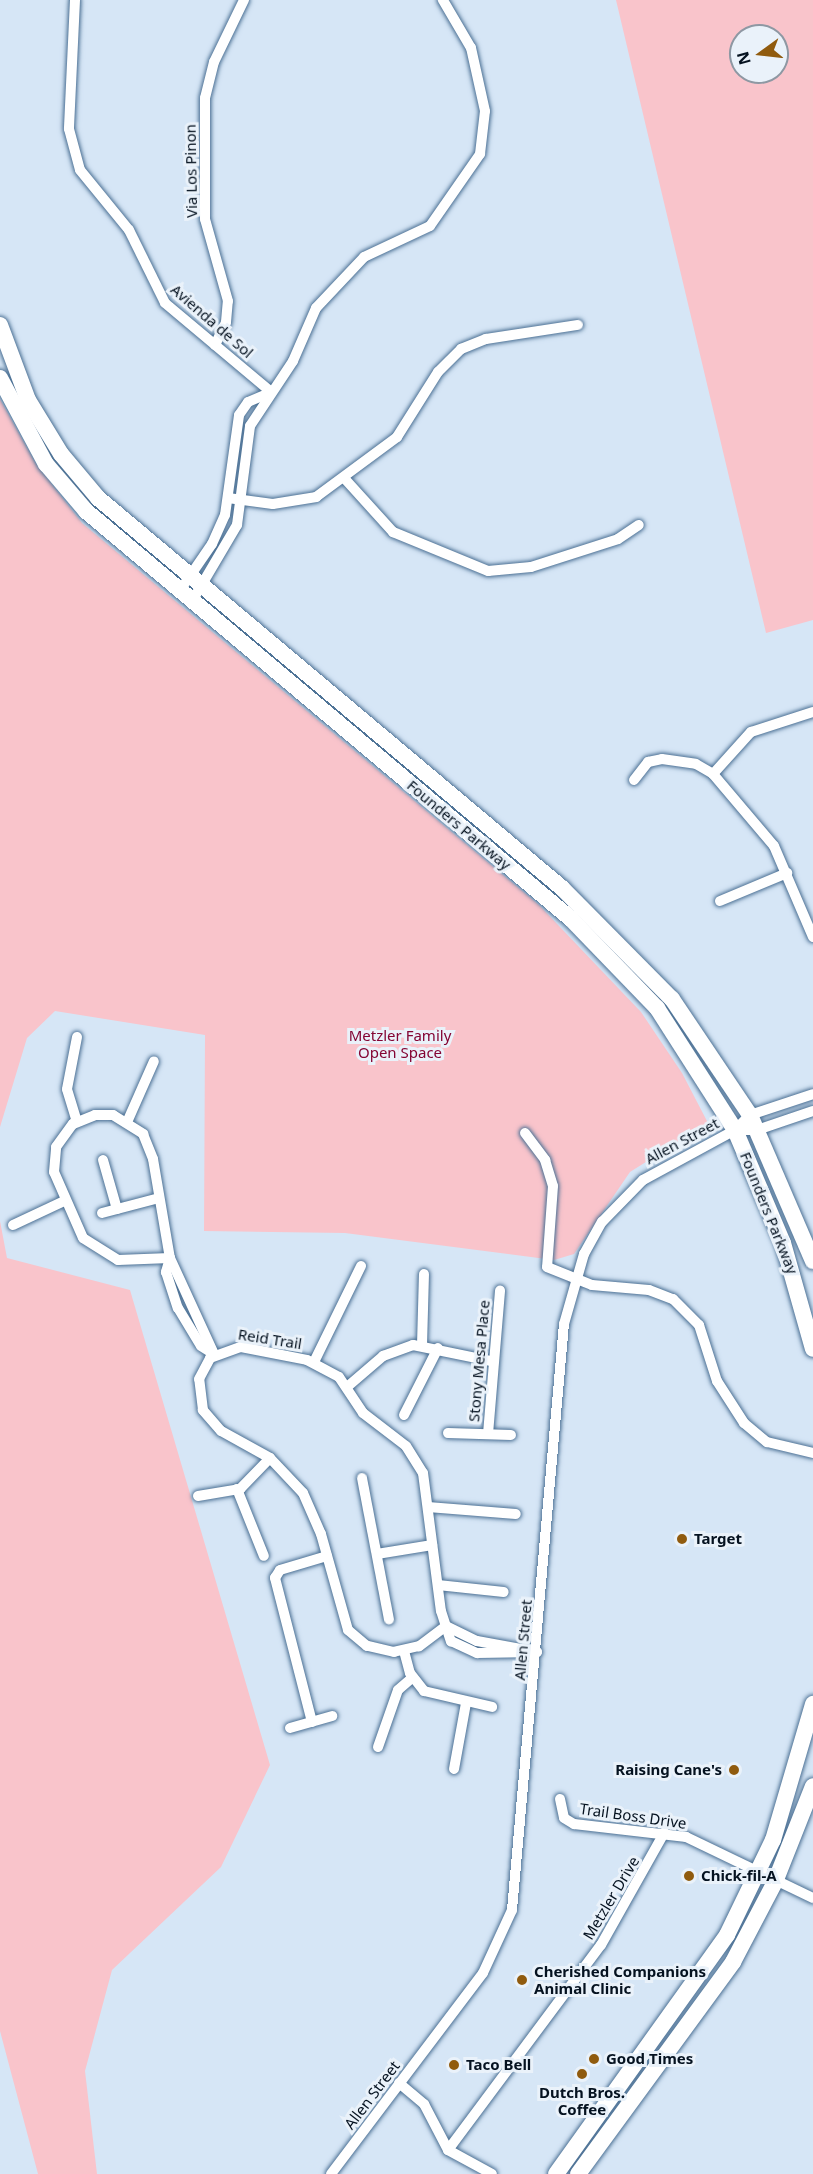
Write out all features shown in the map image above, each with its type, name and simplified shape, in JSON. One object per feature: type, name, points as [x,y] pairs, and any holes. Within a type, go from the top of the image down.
[{"type":"highway","name":"Founders Parkway","points":[[0,325],[20,383],[61,454],[99,498],[612,934],[689,1021],[753,1122],[813,1261]]},
{"type":"highway","name":"Founders Parkway","points":[[0,378],[58,480],[185,597],[547,898],[624,969],[690,1055],[735,1131],[783,1243],[813,1349]]},
{"type":"highway","points":[[556,2174],[696,1984],[759,1874],[796,1772],[813,1704]]},
{"type":"highway","points":[[578,2174],[711,1996],[775,1882],[813,1786]]},
{"type":"street","name":"Avienda de Sol","points":[[75,0],[69,129],[80,170],[129,230],[157,294],[271,392]]},
{"type":"street","name":"Via Los Pinon","points":[[215,345],[226,322],[228,301],[205,219],[205,98],[214,62],[244,0]]},
{"type":"street","points":[[185,597],[231,541],[242,500],[246,437],[271,392],[293,361],[316,308],[364,257],[430,226],[480,154],[485,111],[471,48],[443,0]]},
{"type":"street","points":[[228,498],[296,503],[345,479],[408,425],[438,372],[462,349],[486,339],[578,325]]},
{"type":"street","points":[[185,597],[196,582],[215,538],[228,498],[230,452],[239,415],[253,398],[271,392]]},
{"type":"street","points":[[345,479],[393,532],[488,571],[531,567],[618,538],[639,525]]},
{"type":"street","points":[[713,774],[751,732],[813,712]]},
{"type":"street","points":[[634,780],[648,762],[662,759],[696,764],[713,774],[757,823],[787,873],[813,938]]},
{"type":"street","points":[[720,901],[787,873]]},
{"type":"street","points":[[77,1037],[67,1089],[77,1122]]},
{"type":"street","points":[[128,1120],[154,1061]]},
{"type":"street","points":[[735,1131],[813,1094]]},
{"type":"street","points":[[753,1122],[813,1111]]},
{"type":"street","points":[[170,1258],[123,1261],[101,1254],[77,1231],[63,1201],[54,1154],[62,1136],[77,1122],[102,1114],[128,1120],[149,1145],[170,1258],[214,1354],[198,1379],[203,1410],[221,1431],[270,1458],[303,1493],[327,1556],[348,1630],[374,1649],[404,1651],[446,1626],[471,1639],[537,1652]]},
{"type":"street","name":"Allen Street","points":[[331,2174],[483,1973],[513,1910],[564,1324],[574,1278],[598,1228],[634,1188],[735,1131]]},
{"type":"street","points":[[525,1133],[544,1160],[553,1186],[545,1265],[574,1278],[606,1288],[658,1292],[682,1305],[699,1326],[717,1381],[744,1423],[767,1442],[813,1453]]},
{"type":"street","points":[[103,1160],[117,1209]]},
{"type":"street","points":[[102,1213],[159,1198]]},
{"type":"street","points":[[13,1225],[63,1201]]},
{"type":"street","points":[[314,1362],[361,1266]]},
{"type":"street","points":[[422,1345],[424,1274]]},
{"type":"street","name":"Stony Mesa Place","points":[[488,1434],[491,1360],[500,1291]]},
{"type":"street","points":[[347,1387],[383,1356],[422,1345],[491,1360]]},
{"type":"street","name":"Reid Trail","points":[[214,1354],[241,1347],[314,1362],[347,1387],[363,1413],[417,1460],[428,1508],[446,1626]]},
{"type":"street","points":[[404,1415],[438,1348]]},
{"type":"street","points":[[448,1433],[512,1434]]},
{"type":"street","points":[[198,1496],[237,1490],[270,1458]]},
{"type":"street","points":[[362,1478],[389,1619]]},
{"type":"street","points":[[237,1490],[264,1556]]},
{"type":"street","points":[[428,1508],[516,1514]]},
{"type":"street","points":[[377,1554],[432,1545]]},
{"type":"street","points":[[312,1722],[275,1578],[280,1570],[327,1556]]},
{"type":"street","points":[[438,1585],[504,1592]]},
{"type":"street","points":[[404,1651],[412,1678],[430,1694],[492,1707]]},
{"type":"street","points":[[378,1747],[398,1690],[412,1678]]},
{"type":"street","points":[[454,1769],[465,1703]]},
{"type":"street","points":[[290,1728],[332,1716]]},
{"type":"street","name":"Trail Boss Drive","points":[[560,1799],[564,1818],[574,1824],[664,1833],[708,1846],[775,1882],[813,1898]]},
{"type":"street","name":"Metzler Drive","points":[[448,2150],[601,1945],[664,1833]]},
{"type":"street","points":[[399,2083],[424,2104],[448,2150],[492,2174]]},
{"type":"green space","points":[[616,0],[813,0],[813,620],[766,633]]},
{"type":"green space","name":"Metzler Family Open Space","points":[[0,399],[36,464],[82,523],[539,905],[641,1012],[682,1073],[708,1123],[630,1172],[574,1254],[554,1260],[345,1233],[204,1231],[205,1035],[55,1011],[27,1038],[0,1127]]},
{"type":"green space","points":[[0,1221],[7,1258],[130,1290],[270,1765],[221,1867],[112,1970],[85,2071],[97,2174],[38,2174],[0,2031]]},
{"type":"place","name":"Target","points":[[682,1539]]},
{"type":"place","name":"Raising Cane's","points":[[734,1770]]},
{"type":"place","name":"Chick-fil-A","points":[[689,1876]]},
{"type":"place","name":"Cherished Companions Animal Clinic","points":[[522,1980]]},
{"type":"place","name":"Good Times","points":[[594,2059]]},
{"type":"place","name":"Taco Bell","points":[[454,2065]]},
{"type":"place","name":"Dutch Bros. Coffee","points":[[582,2074]]}]
